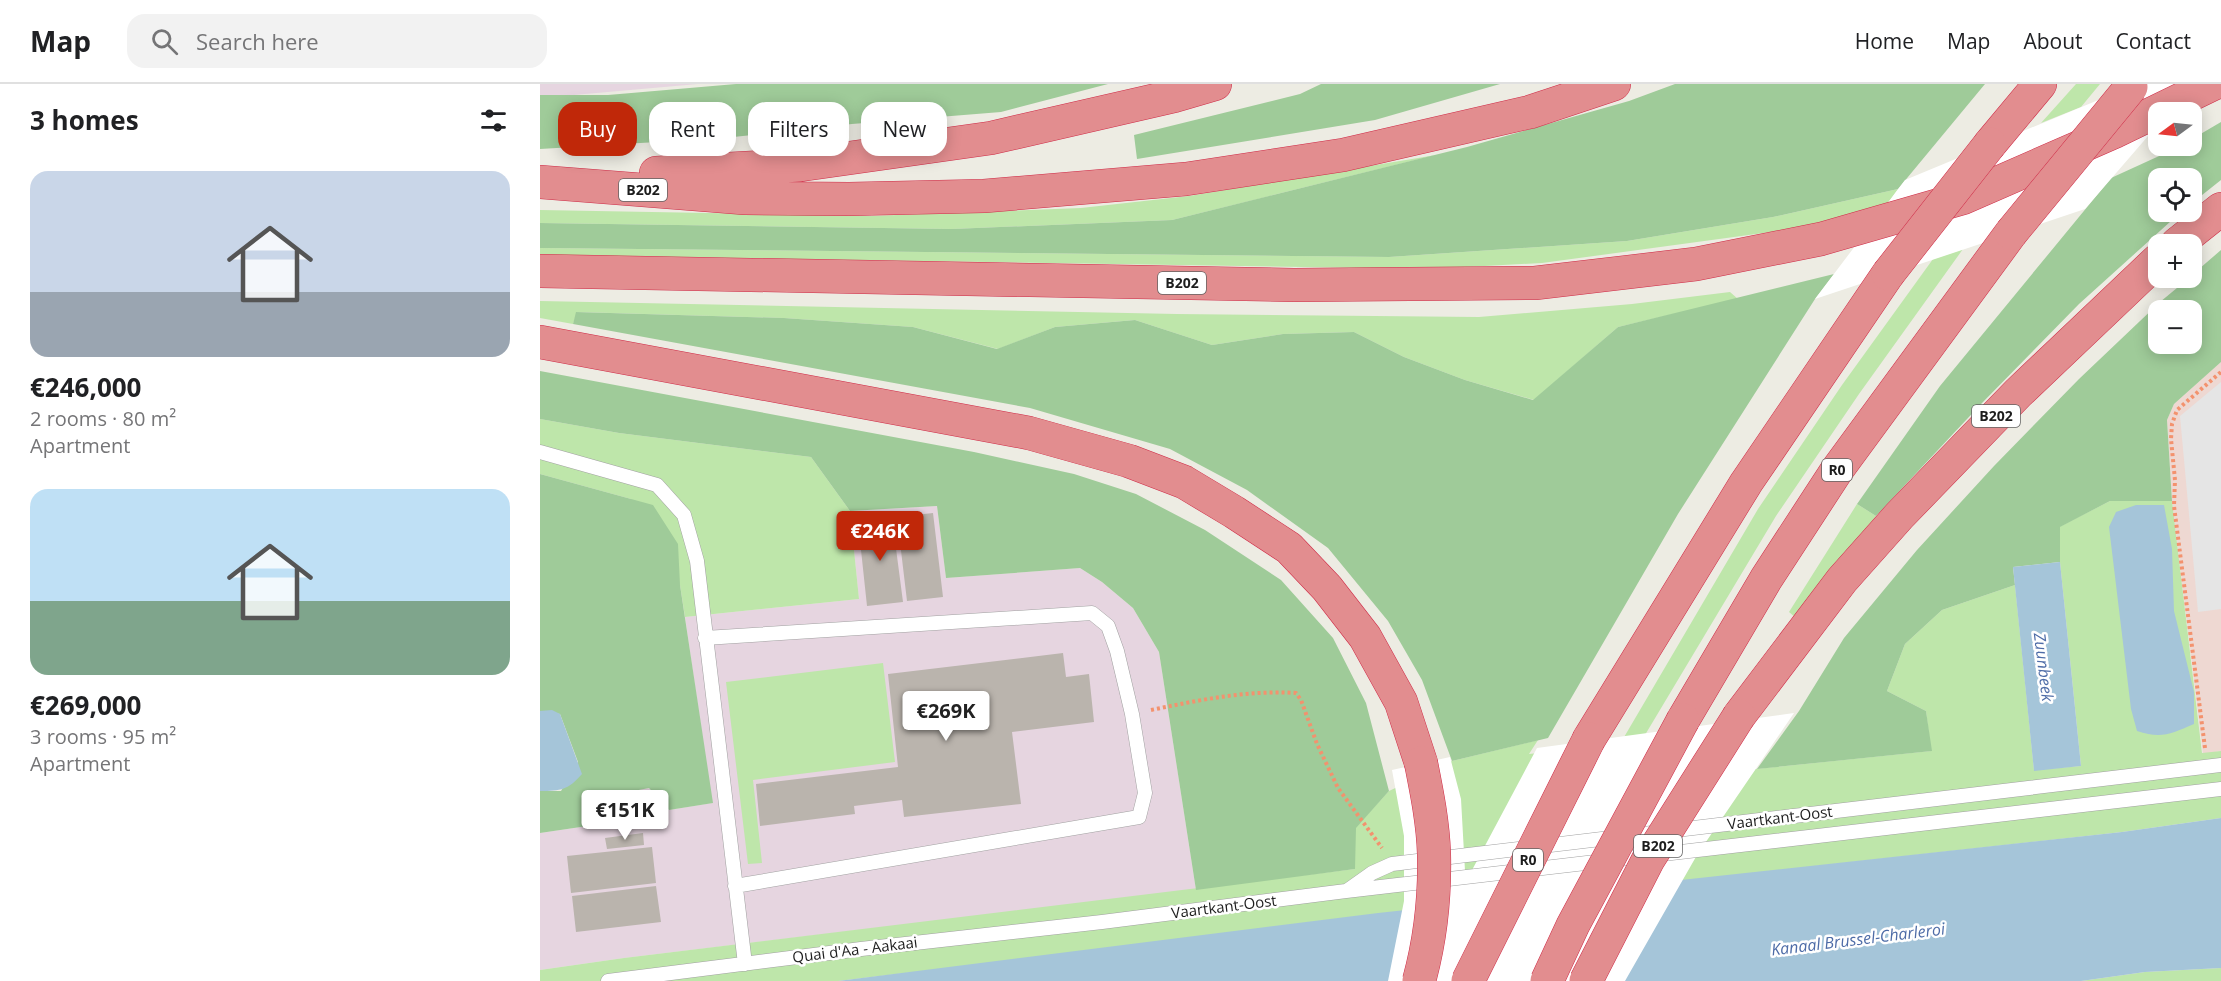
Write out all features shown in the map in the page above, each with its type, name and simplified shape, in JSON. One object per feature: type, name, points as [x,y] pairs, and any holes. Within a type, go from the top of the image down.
[{"type":"highway","name":"B202","points":[[540,180],[800,165],[990,138],[1174,96],[1215,84]]},
{"type":"highway","name":"B202","points":[[540,180],[745,198],[849,199],[984,196],[1186,179],[1343,155],[1530,112],[1614,84]]},
{"type":"highway","name":"R0","points":[[1468,981],[1588,739],[1746,483],[1888,274],[2040,84]]},
{"type":"highway","name":"B202","points":[[540,271],[1294,285],[1535,283],[1696,264],[1821,239],[1930,208],[1963,198],[2093,142],[2213,84]]},
{"type":"highway","name":"R0","points":[[1546,981],[1573,925],[1683,720],[1766,579],[1838,470],[2011,233],[2132,85]]},
{"type":"highway","points":[[2190,234],[2221,209]]},
{"type":"highway","name":"B202","points":[[1586,981],[1648,860],[1739,716],[1842,580],[1899,516],[2018,393],[2148,270]]},
{"type":"highway","points":[[540,342],[1029,433],[1129,461],[1184,482],[1288,548],[1327,588],[1365,637],[1401,702],[1421,763],[1434,853],[1433,894],[1425,958],[1419,981]]},
{"type":"lane","points":[[540,452],[657,485],[684,515],[697,561],[745,964]]},
{"type":"lane","points":[[705,638],[1092,613],[1108,626],[1117,651],[1132,714],[1145,793],[1139,817],[735,886]]},
{"type":"lane","name":"Vaartkant-Oost","points":[[1346,891],[1372,873],[1392,864],[2221,765]]},
{"type":"lane","name":"Vaartkant-Oost","points":[[1102,922],[1346,891],[2221,789]]},
{"type":"lane","name":"Quai d'Aa - Aakaai","points":[[608,981],[1102,922]]},
{"type":"path","points":[[2205,750],[2174,506],[2175,480],[2170,439],[2177,410],[2221,372]]},
{"type":"path","points":[[1132,714],[1234,694],[1296,693],[1338,788],[1392,864]]},
{"type":"shaded area","points":[[540,84],[698,84],[540,98]]},
{"type":"shaded area","points":[[2221,362],[2221,751],[2203,754],[2172,501],[2167,420],[2174,404]]},
{"type":"shaded area","points":[[2221,382],[2221,609],[2198,612],[2180,416]]},
{"type":"shaded area","points":[[937,506],[946,578],[1080,568],[1102,582],[1133,608],[1159,652],[1196,890],[540,970],[540,833],[601,824],[600,804],[613,795],[649,788],[669,810],[712,803],[685,617],[859,599],[850,511]]},
{"type":"green space","points":[[736,84],[1108,84],[1001,112],[947,116],[947,102],[861,102],[861,123],[849,124],[849,102],[748,102],[748,135],[736,137],[736,102],[649,102],[649,142],[637,143],[637,102],[558,102],[558,148],[540,149],[540,95],[608,95]]},
{"type":"green space","points":[[1321,84],[1500,84],[1375,120],[1137,159],[1134,135],[1300,94]]},
{"type":"green space","points":[[1675,84],[1985,84],[1898,189],[1773,217],[1627,241],[1389,257],[540,248],[540,223],[952,229],[1172,220],[1467,147],[1629,101]]},
{"type":"green space","points":[[2076,84],[2100,84],[2081,107],[2041,123]]},
{"type":"green space","points":[[2221,122],[2221,180],[2202,195],[2202,168],[2148,168],[2148,222],[2170,222],[2157,234],[2148,234],[2148,242],[2079,304],[1876,516],[1857,504],[1940,386],[2111,178],[2159,156],[2202,156],[2202,133]]},
{"type":"green space","points":[[1436,155],[1172,220],[952,229],[540,223],[540,210],[870,216],[1081,208],[1189,196]]},
{"type":"green space","points":[[1898,189],[1888,203],[1801,228],[1542,263],[1429,269],[540,255],[540,248],[1389,257],[1627,241],[1773,217]]},
{"type":"green space","points":[[1963,249],[1859,394],[1776,516],[1633,755],[1620,744],[1758,509],[1842,385],[1933,259]]},
{"type":"green space","points":[[2221,250],[2221,362],[2174,404],[2167,420],[2172,501],[2110,501],[2060,527],[2060,562],[2013,567],[2015,585],[1942,610],[1905,644],[1887,691],[1926,711],[1932,751],[1757,769],[1799,711],[1844,638],[1917,550],[1994,466],[2079,379],[2148,313],[2148,354],[2202,354],[2202,300],[2162,300],[2177,288],[2202,288],[2202,266]]},
{"type":"green space","points":[[1834,274],[1815,299],[1678,514],[1548,738],[1452,761],[1422,680],[1388,621],[1328,548],[1247,490],[1170,449],[1030,408],[573,324],[576,312],[784,318],[913,327],[997,349],[1055,327],[1135,320],[1212,345],[1283,334],[1354,332],[1404,357],[1465,380],[1533,400],[1618,327]]},
{"type":"green space","points":[[1730,292],[1738,299],[1618,327],[1534,400],[1465,380],[1404,357],[1354,332],[1283,334],[1212,345],[1135,320],[1055,327],[998,349],[913,327],[784,318],[577,312],[573,324],[540,318],[540,301],[1177,314],[1479,317],[1632,304]]},
{"type":"green space","points":[[540,371],[974,452],[1074,474],[1136,494],[1205,530],[1281,580],[1333,638],[1366,703],[1389,791],[1356,828],[1355,869],[1196,890],[1159,652],[1133,608],[1102,582],[1080,568],[946,578],[937,506],[850,511],[811,457],[619,433],[540,419]]},
{"type":"green space","points":[[540,419],[619,433],[811,457],[850,511],[859,599],[685,617],[680,585],[631,499],[540,474]]},
{"type":"green space","points":[[540,474],[653,505],[678,544],[680,585],[713,803],[669,810],[649,788],[613,795],[600,804],[601,824],[540,833],[540,791],[561,791],[578,762],[560,714],[540,711]]},
{"type":"green space","points":[[2110,501],[2172,501],[2202,753],[2221,751],[2221,818],[2122,832],[1744,874],[838,981],[540,981],[540,970],[624,958],[1355,869],[1355,828],[1389,791],[1452,761],[1538,740],[1529,754],[1567,750],[1639,761],[1756,769],[1931,751],[1926,711],[1887,691],[1905,644],[1942,610],[2015,585],[2034,770],[2081,766],[2060,562],[2059,527]]},
{"type":"green space","points":[[1857,504],[1876,516],[1796,618],[1789,612]]},
{"type":"green space","points":[[883,663],[895,762],[753,780],[762,863],[748,864],[726,682]]},
{"type":"green space","points":[[2221,968],[2221,981],[2081,981],[2145,972]]},
{"type":"water","points":[[2136,505],[2164,505],[2172,549],[2174,611],[2194,692],[2194,724],[2160,735],[2137,731],[2131,709],[2109,527],[2116,512]]},
{"type":"water","name":"Zuunbeek","points":[[2060,562],[2081,766],[2034,771],[2013,567]]},
{"type":"water","points":[[552,710],[560,714],[582,774],[564,788],[540,791],[540,711]]},
{"type":"water","name":"Kanaal Brussel-Charleroi","points":[[2221,818],[2221,968],[2145,972],[2081,981],[838,981],[1378,913],[2122,832]]},
{"type":"pier","points":[[2137,84],[2193,84],[2177,102],[2148,102],[2148,136],[2085,209],[1815,299],[1905,180]]},
{"type":"pier","points":[[1794,713],[1697,855],[1625,981],[1388,981],[1404,901],[1404,836],[1392,770],[1450,757],[1461,799],[1465,871],[1471,872],[1537,748]]},
{"type":"building","points":[[933,513],[943,597],[907,601],[897,517]]},
{"type":"building","points":[[892,518],[903,602],[867,606],[858,522]]},
{"type":"building","points":[[1063,653],[1066,677],[1089,674],[1094,722],[1012,732],[1021,804],[904,817],[902,800],[854,806],[855,814],[760,826],[756,784],[898,767],[888,674]]},
{"type":"building","points":[[643,833],[644,845],[607,849],[605,838]]},
{"type":"building","points":[[652,847],[656,883],[571,893],[567,856]]},
{"type":"building","points":[[656,886],[661,922],[576,932],[572,896]]}]
